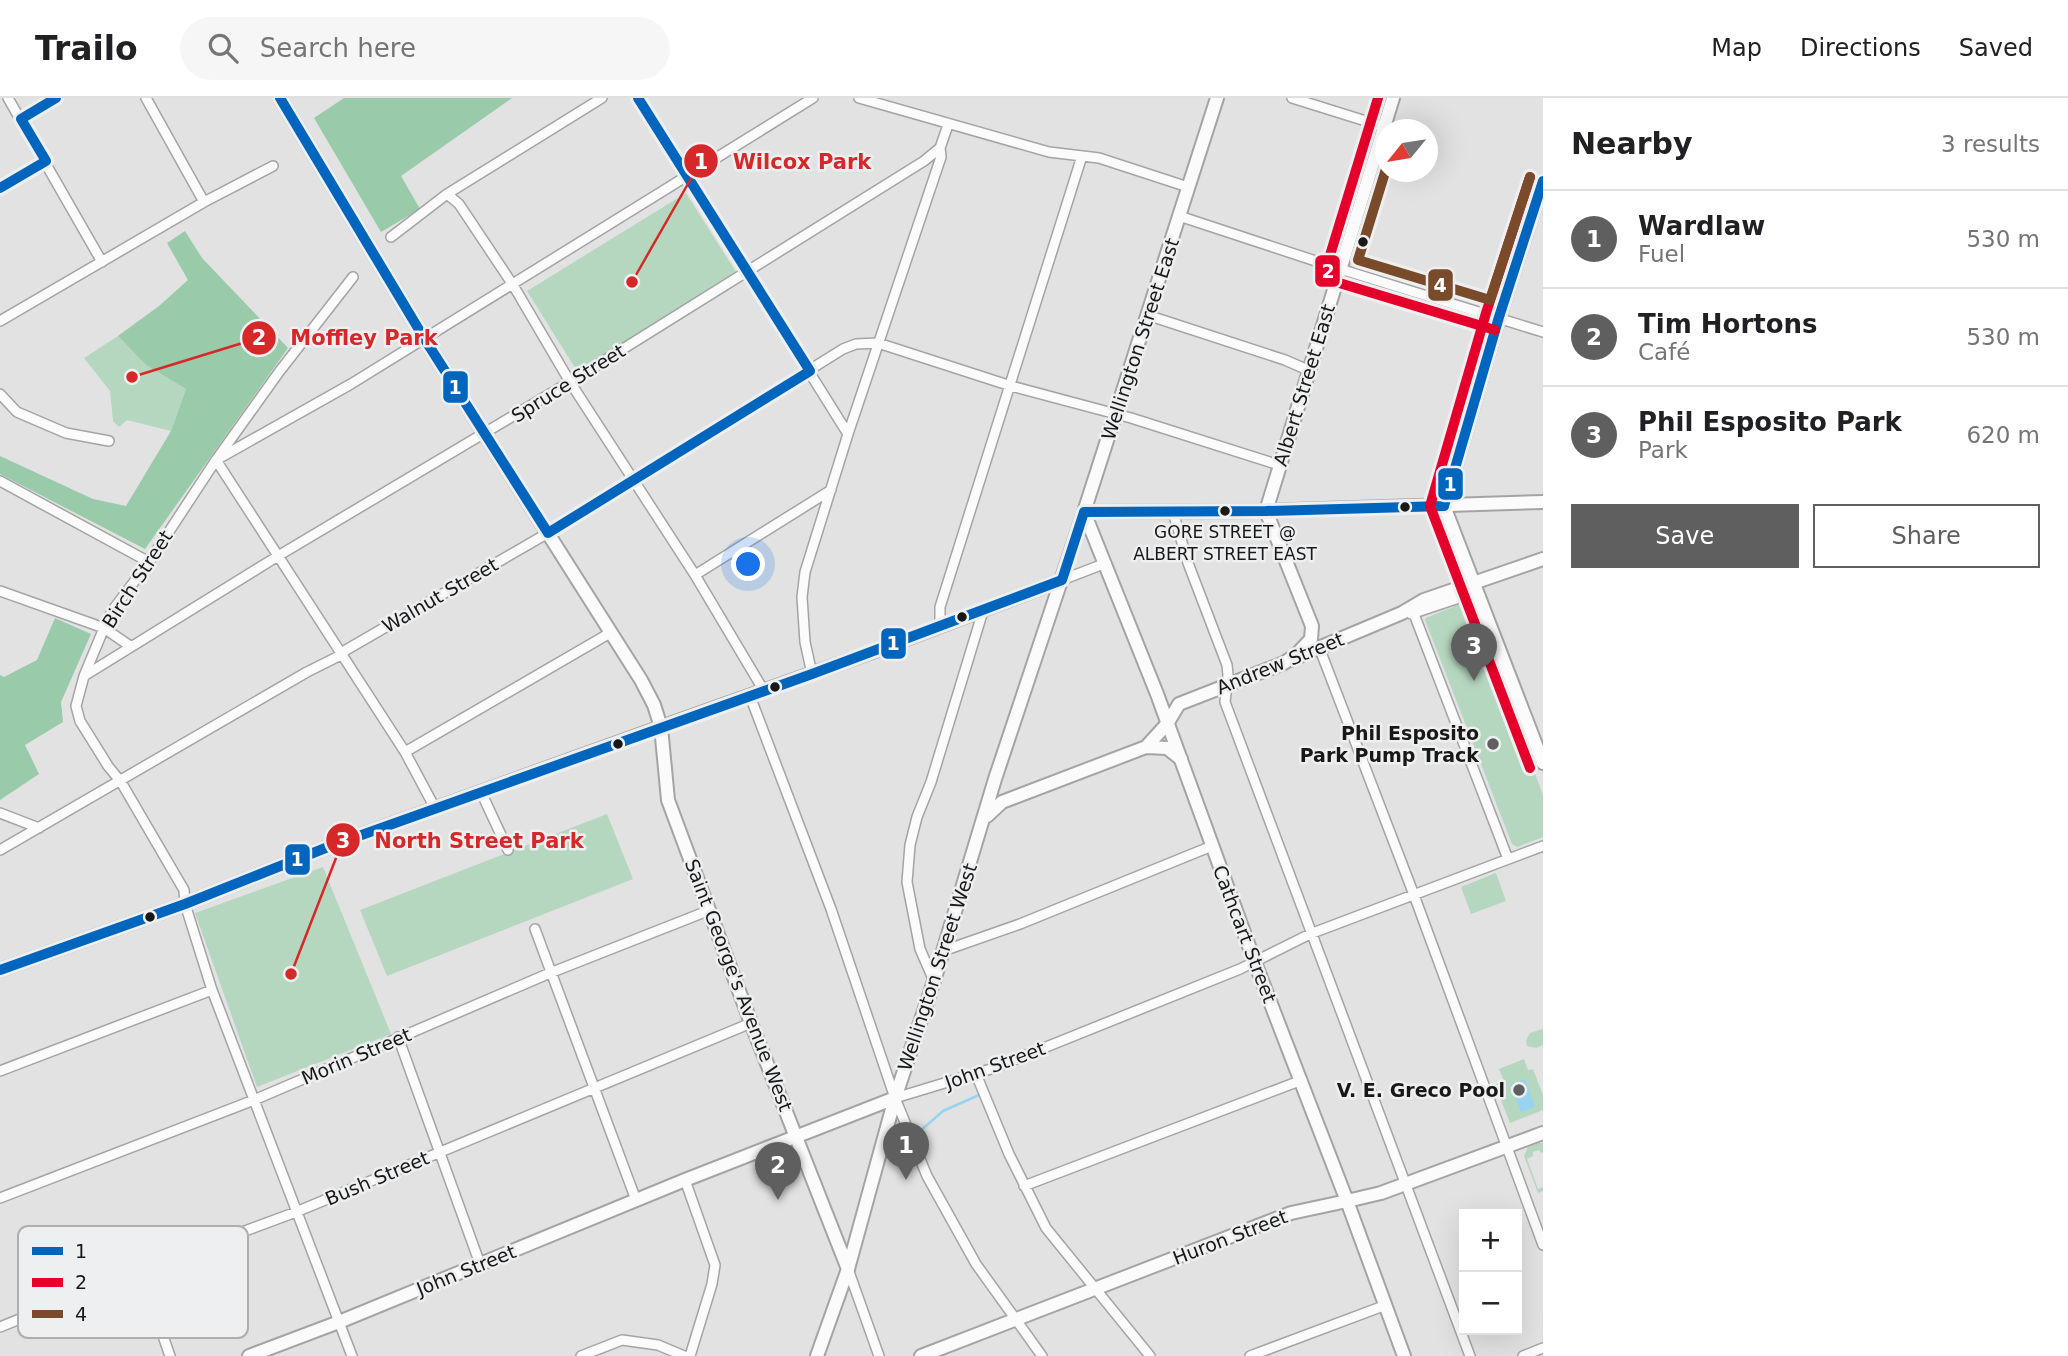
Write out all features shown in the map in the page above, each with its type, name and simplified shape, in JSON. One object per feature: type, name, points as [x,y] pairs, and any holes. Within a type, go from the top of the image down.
[{"type":"main road","name":"Saint George's Avenue West","points":[[281,98],[424,338],[654,705],[661,727],[668,800],[751,1023],[848,1269]]},
{"type":"main road","name":"Wellington Street East","points":[[1062,580],[1217,98]]},
{"type":"main road","name":"Albert Street East","points":[[1387,119],[1393,98]]},
{"type":"main road","name":"Albert Street East","points":[[1266,511],[1375,159]]},
{"type":"main road","points":[[1543,181],[1499,317],[1444,506],[1543,763]]},
{"type":"main road","points":[[1084,512],[1266,511],[1543,502]]},
{"type":"main road","points":[[1266,511],[1319,648]]},
{"type":"main road","name":"Cathcart Street","points":[[1084,512],[1157,694],[1254,960],[1348,1201],[1404,1356]]},
{"type":"main road","name":"Andrew Street","points":[[1179,704],[1408,614],[1424,600],[1478,589],[1543,559]]},
{"type":"main road","points":[[0,970],[185,904],[328,847],[812,674],[1062,580]]},
{"type":"main road","name":"Wellington Street West","points":[[817,1356],[848,1269],[895,1098],[934,981],[995,779],[1062,580]]},
{"type":"main road","points":[[1284,663],[1305,648],[1311,639],[1312,626]]},
{"type":"main road","points":[[1146,747],[1167,724],[1179,704],[1167,703],[1157,694]]},
{"type":"main road","points":[[983,820],[995,807],[1012,798],[1146,747],[1167,748],[1181,759]]},
{"type":"main road","points":[[995,779],[1002,792],[1012,798]]},
{"type":"main road","points":[[887,1075],[895,1076],[905,1068]]},
{"type":"main road","name":"John Street","points":[[249,1356],[895,1098]]},
{"type":"main road","name":"Huron Street","points":[[920,1356],[1291,1213],[1348,1201],[1407,1184],[1543,1133]]},
{"type":"street","points":[[8,98],[102,262]]},
{"type":"street","points":[[21,119],[56,98]]},
{"type":"street","points":[[146,98],[204,202]]},
{"type":"street","points":[[391,237],[447,194],[602,98]]},
{"type":"street","points":[[638,98],[848,433]]},
{"type":"street","points":[[435,808],[405,752],[216,460],[351,384],[813,98]]},
{"type":"street","points":[[859,98],[1049,152],[1098,158],[1188,187]]},
{"type":"street","points":[[1292,98],[1375,124]]},
{"type":"street","points":[[812,674],[804,642],[802,597],[806,572],[848,433],[941,157],[940,148],[948,125]]},
{"type":"street","name":"Spruce Street","points":[[84,676],[278,556],[570,382],[924,161],[940,148]]},
{"type":"street","points":[[940,626],[940,607],[1083,156]]},
{"type":"street","points":[[0,188],[46,161]]},
{"type":"street","points":[[0,321],[204,202],[272,166]]},
{"type":"street","points":[[447,194],[459,204],[513,285],[570,382],[695,575],[764,691]]},
{"type":"street","points":[[1179,216],[1543,332]]},
{"type":"street","name":"Birch Street","points":[[352,1356],[212,990],[185,904],[184,890],[121,782],[80,722],[75,706],[84,676],[112,611],[149,562],[216,460],[279,372],[353,277]]},
{"type":"street","points":[[1147,315],[1308,370]]},
{"type":"street","points":[[878,343],[1011,386],[1116,414],[1279,465]]},
{"type":"street","name":"Walnut Street","points":[[0,850],[548,533],[856,344],[878,343]]},
{"type":"street","points":[[0,394],[17,412],[54,428],[66,433],[109,440]]},
{"type":"street","points":[[0,481],[149,562]]},
{"type":"street","points":[[695,575],[831,490]]},
{"type":"street","points":[[1172,512],[1188,563],[1227,665],[1225,702],[1470,1356]]},
{"type":"street","points":[[1062,580],[1106,564]]},
{"type":"street","points":[[0,591],[104,628],[130,646]]},
{"type":"street","points":[[934,981],[920,949],[907,882],[910,845],[983,611]]},
{"type":"street","points":[[1408,614],[1508,859]]},
{"type":"street","points":[[405,752],[610,632]]},
{"type":"street","points":[[1319,648],[1414,895],[1543,1245]]},
{"type":"street","points":[[750,696],[831,909],[895,1098],[927,1176],[976,1264],[1042,1356]]},
{"type":"street","points":[[481,792],[508,850]]},
{"type":"street","points":[[0,813],[39,828]]},
{"type":"street","points":[[943,951],[1020,924],[1212,846]]},
{"type":"street","name":"John Street","points":[[895,1098],[976,1074],[1240,969],[1310,934],[1543,846]]},
{"type":"street","name":"Morin Street","points":[[0,1198],[254,1100],[550,973],[710,910]]},
{"type":"street","points":[[535,929],[636,1200]]},
{"type":"street","points":[[0,1071],[212,990]]},
{"type":"street","name":"Bush Street","points":[[248,1230],[751,1023]]},
{"type":"street","points":[[398,1037],[480,1264]]},
{"type":"street","points":[[976,1074],[1024,1186],[1046,1228],[1150,1356]]},
{"type":"street","points":[[1024,1186],[1302,1080]]},
{"type":"street","points":[[685,1180],[715,1265],[712,1284],[690,1356]]},
{"type":"street","name":"Saint George's Avenue West","points":[[848,1269],[879,1356]]},
{"type":"street","points":[[1250,1356],[1385,1305]]},
{"type":"street","name":"Bush Street","points":[[0,1327],[18,1320]]},
{"type":"street","points":[[164,1338],[170,1356]]},
{"type":"street","points":[[581,1356],[622,1340],[658,1345],[684,1356]]},
{"type":"street","points":[[1523,1356],[1543,1348]]},
{"type":"green space","points":[[344,98],[512,98],[401,176],[420,209],[381,232],[314,118]]},
{"type":"green space","points":[[686,193],[736,272],[577,371],[527,291]]},
{"type":"green space","points":[[185,231],[202,258],[288,348],[145,549],[0,474],[0,456],[93,499],[126,506],[171,431],[186,389],[146,365],[118,336],[159,306],[188,280],[167,243]]},
{"type":"green space","points":[[118,336],[146,365],[186,389],[171,431],[127,420],[119,427],[113,421],[110,391],[84,358]]},
{"type":"green space","points":[[1465,602],[1471,605],[1543,795],[1543,837],[1517,847],[1512,844],[1425,620]]},
{"type":"green space","points":[[55,618],[91,634],[61,702],[63,722],[25,745],[39,774],[0,800],[0,675],[4,677],[37,660]]},
{"type":"green space","points":[[607,814],[633,879],[387,976],[360,910]]},
{"type":"green space","points":[[323,867],[391,1034],[257,1087],[195,913]]},
{"type":"green space","points":[[1496,873],[1506,901],[1471,914],[1461,887]]},
{"type":"green space","points":[[1543,1029],[1543,1045],[1536,1048],[1527,1046],[1526,1040],[1530,1033]]},
{"type":"green space","name":"V. E. Greco Pool","points":[[1524,1059],[1528,1070],[1533,1069],[1543,1095],[1543,1110],[1510,1123],[1495,1085],[1504,1081],[1499,1069]]},
{"type":"green space","points":[[1543,1143],[1543,1152],[1533,1152],[1533,1156],[1527,1159],[1538,1189],[1543,1187],[1543,1191],[1538,1193],[1524,1156],[1528,1147]]},
{"type":"water","points":[[1525,1079],[1535,1107],[1521,1112],[1511,1084]]},
{"type":"waterway","points":[[919,1132],[943,1111],[979,1095]]},
{"type":"transit line","name":"1","points":[[0,188],[46,161],[21,119],[56,98]]},
{"type":"transit line","name":"1","points":[[280,98],[424,338],[548,533],[810,371],[638,98]]},
{"type":"transit line","name":"2","points":[[1378,98],[1327,265],[1328,276],[1336,282],[1495,330]]},
{"type":"transit line","name":"2","points":[[1530,177],[1486,313],[1430,506],[1530,768]]},
{"type":"transit line","name":"4","points":[[1382,182],[1358,260],[1490,300],[1530,177]]},
{"type":"transit line","name":"1","points":[[0,970],[185,904],[328,847],[812,674],[1062,580],[1084,512],[1444,506],[1499,317],[1543,181]]},
{"type":"place","name":"Wilcox Park","points":[[632,282]]},
{"type":"place","name":"Moffley Park","points":[[132,377]]},
{"type":"place","name":"GORE STREET @ ALBERT STREET EAST","points":[[1225,511]]},
{"type":"place","name":"Phil Esposito Park","points":[[1474,681]]},
{"type":"place","name":"Phil Esposito Park Pump Track","points":[[1493,744]]},
{"type":"place","name":"North Street Park","points":[[291,974]]},
{"type":"place","name":"V. E. Greco Pool","points":[[1519,1090]]},
{"type":"place","name":"Wardlaw","points":[[906,1180]]},
{"type":"place","name":"Tim Hortons","points":[[778,1200]]}]
